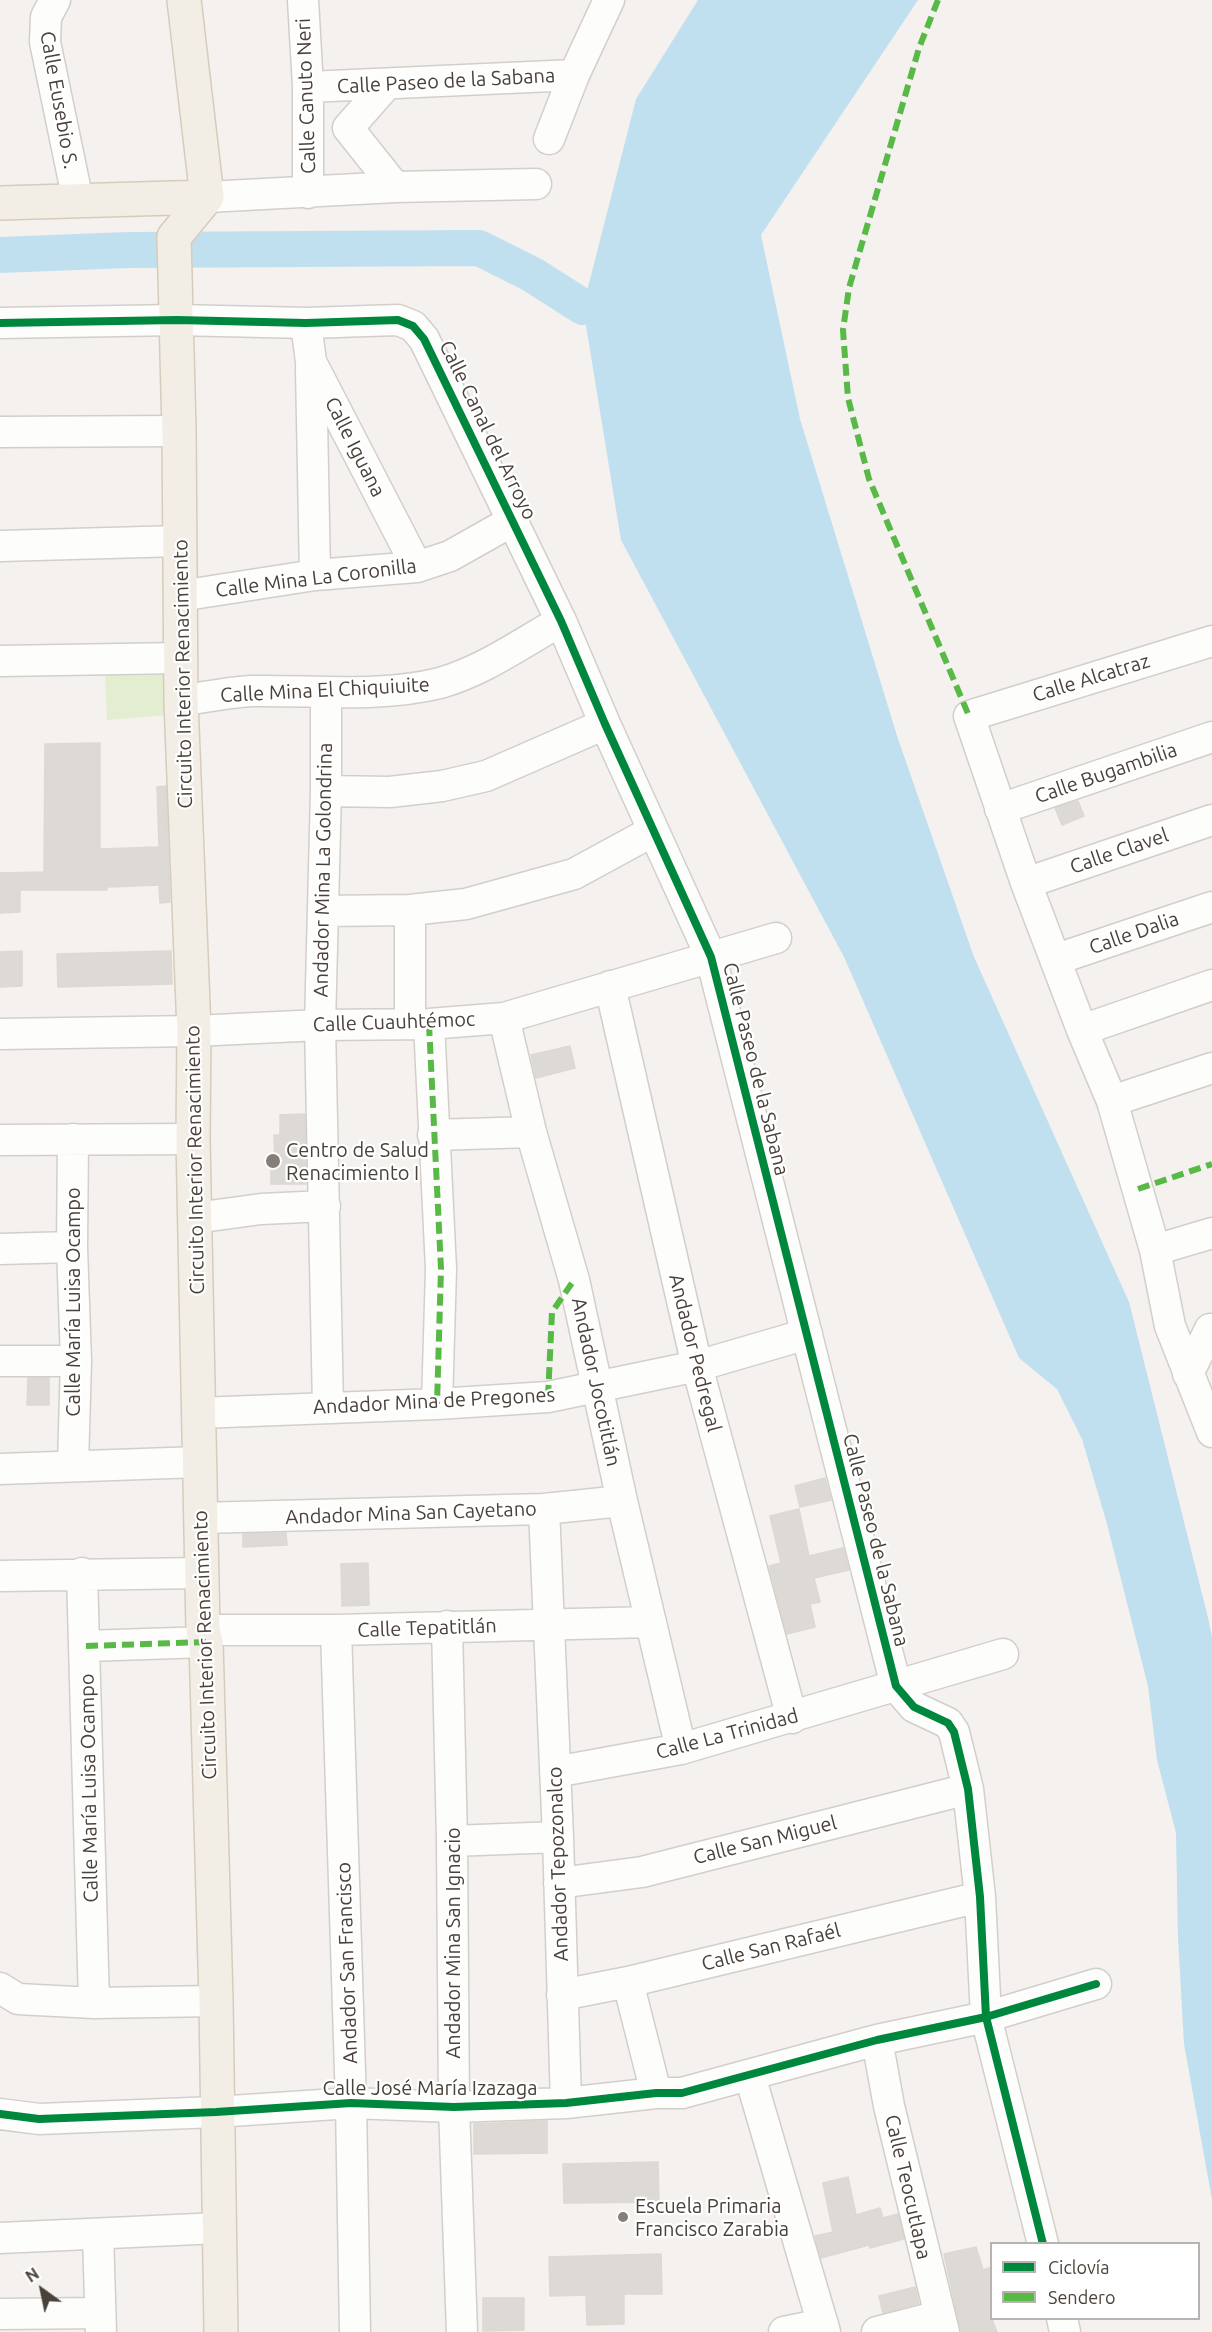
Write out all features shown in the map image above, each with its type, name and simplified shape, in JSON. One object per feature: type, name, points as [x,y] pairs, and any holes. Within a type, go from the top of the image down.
[{"type":"main road","points":[[0,203],[207,197],[184,0]]},
{"type":"main road","name":"Circuito Interior Renacimiento","points":[[207,197],[174,237],[179,431],[180,658],[194,1031],[193,1139],[200,1518],[216,2001],[221,2332]]},
{"type":"street","name":"Calle Eusebio S.","points":[[55,0],[46,17],[45,42],[78,201]]},
{"type":"street","name":"Calle Canuto Neri","points":[[303,0],[308,87],[308,193]]},
{"type":"street","name":"Calle Paseo de la Sabana","points":[[308,87],[574,75],[609,0]]},
{"type":"street","points":[[549,139],[574,75]]},
{"type":"street","points":[[308,164],[320,150],[348,128],[386,85]]},
{"type":"street","points":[[348,128],[395,187]]},
{"type":"street","points":[[207,197],[395,187],[536,184]]},
{"type":"street","name":"Calle Canal del Arroyo","points":[[0,323],[177,320],[306,323],[398,320],[413,326],[424,339],[514,520],[653,831]]},
{"type":"street","name":"Calle Iguana","points":[[306,323],[311,362],[417,567]]},
{"type":"street","points":[[311,362],[315,575]]},
{"type":"street","points":[[0,432],[179,431]]},
{"type":"street","name":"Calle Mina La Coronilla","points":[[180,596],[315,575],[417,567],[450,555],[514,520]]},
{"type":"street","points":[[0,546],[180,541]]},
{"type":"street","name":"Calle Mina El Chiquiuite","points":[[181,701],[252,691],[326,693],[402,689],[438,683],[468,673],[561,621]]},
{"type":"street","name":"Calle Alcatraz","points":[[1000,809],[969,716],[1212,641]]},
{"type":"street","points":[[0,661],[180,658]]},
{"type":"street","name":"Andador Mina La Golondrina","points":[[326,693],[324,911],[320,1025],[326,1206],[328,1407]]},
{"type":"street","points":[[326,791],[390,792],[442,786],[486,776],[605,724]]},
{"type":"street","name":"Calle Bugambilia","points":[[1000,809],[1212,737]]},
{"type":"street","points":[[1000,809],[1082,1030],[1112,1101],[1155,1250],[1170,1326],[1212,1432]]},
{"type":"street","name":"Calle Clavel","points":[[1026,883],[1212,820]]},
{"type":"street","points":[[324,911],[410,910],[466,904],[574,874],[653,831]]},
{"type":"street","name":"Calle Paseo de la Sabana","points":[[653,831],[711,957],[896,1686],[914,1707],[948,1723],[954,1732],[968,1789],[980,1897],[986,2016],[1042,2242]]},
{"type":"street","name":"Calle Dalia","points":[[1056,959],[1212,907]]},
{"type":"street","points":[[410,910],[419,1024],[433,1135],[441,1269],[437,1404]]},
{"type":"street","name":"Calle Cuauhtémoc","points":[[0,1034],[419,1024],[504,1017],[776,938]]},
{"type":"street","points":[[1082,1030],[1212,985]]},
{"type":"street","name":"Andador Pedregal","points":[[610,986],[697,1366],[792,1718]]},
{"type":"street","name":"Andador Jocotitlán","points":[[504,1017],[531,1132],[574,1280],[596,1388],[681,1749]]},
{"type":"street","points":[[1112,1101],[1212,1068]]},
{"type":"street","points":[[433,1135],[531,1132]]},
{"type":"street","name":"Calle María Luisa Ocampo","points":[[73,1139],[72,1248],[76,1361],[73,1465]]},
{"type":"street","points":[[0,1140],[193,1139]]},
{"type":"street","points":[[195,1218],[261,1209],[326,1206]]},
{"type":"street","points":[[1155,1250],[1212,1233]]},
{"type":"street","points":[[0,1249],[72,1248]]},
{"type":"street","points":[[1170,1326],[1211,1328],[1188,1374]]},
{"type":"street","name":"Andador Mina de Pregones","points":[[198,1413],[437,1404],[548,1397],[697,1366],[807,1334]]},
{"type":"street","points":[[0,1361],[76,1361]]},
{"type":"street","points":[[0,1468],[199,1462]]},
{"type":"street","name":"Andador Mina San Cayetano","points":[[200,1518],[544,1509],[622,1501]]},
{"type":"street","name":"Andador Tepozonalco","points":[[544,1509],[560,1883],[566,2103]]},
{"type":"street","name":"Calle María Luisa Ocampo","points":[[82,1573],[86,1646],[94,2003]]},
{"type":"street","points":[[0,1576],[202,1573]]},
{"type":"street","name":"Calle Tepatitlán","points":[[86,1646],[205,1636],[336,1630],[651,1622]]},
{"type":"street","name":"Andador Mina San Ignacio","points":[[447,1626],[452,1841],[454,2107],[462,2332]]},
{"type":"street","name":"Andador San Francisco","points":[[336,1630],[351,2103],[355,2332]]},
{"type":"street","name":"Calle La Trinidad","points":[[555,1772],[681,1749],[1003,1654]]},
{"type":"street","name":"Calle San Miguel","points":[[560,1883],[642,1872],[968,1789]]},
{"type":"street","points":[[452,1841],[558,1837]]},
{"type":"street","name":"Calle San Rafaél","points":[[562,1995],[628,1982],[980,1897]]},
{"type":"street","points":[[628,1982],[656,2093]]},
{"type":"street","name":"Calle José María Izazaga","points":[[0,2114],[39,2119],[216,2112],[351,2103],[454,2107],[566,2103],[656,2093],[682,2093],[877,2040],[986,2016],[1096,1984]]},
{"type":"street","points":[[0,1988],[18,1999],[94,2003],[216,2001]]},
{"type":"street","name":"Calle Teocutlapa","points":[[877,2040],[889,2106],[941,2324]]},
{"type":"street","points":[[750,2076],[824,2328],[784,2332]]},
{"type":"street","points":[[0,2238],[219,2228]]},
{"type":"street","points":[[0,2314],[100,2322],[98,2234]]},
{"type":"street","points":[[877,2332],[941,2324]]},
{"type":"green space","points":[[165,673],[166,715],[107,720],[105,674]]},
{"type":"water","points":[[698,0],[918,0],[761,235],[800,419],[898,739],[974,957],[1129,1302],[1209,1622],[1212,1637],[1212,2200],[1184,2044],[1178,1938],[1176,1833],[1157,1760],[1148,1686],[1107,1524],[1082,1439],[1057,1389],[1019,1358],[844,957],[621,540],[583,307],[636,99]]},
{"type":"building","points":[[100,743],[100,849],[159,847],[157,787],[166,786],[170,902],[160,903],[159,885],[107,887],[107,890],[20,890],[20,912],[0,913],[0,873],[44,872],[45,744]]},
{"type":"building","points":[[1078,801],[1084,816],[1062,825],[1055,808]]},
{"type":"building","points":[[22,951],[22,986],[0,987],[0,952]]},
{"type":"building","points":[[171,951],[172,984],[58,987],[57,954]]},
{"type":"building","points":[[570,1046],[575,1068],[536,1078],[531,1055]]},
{"type":"building","points":[[305,1114],[306,1184],[271,1184],[271,1161],[275,1161],[274,1135],[280,1135],[280,1115]]},
{"type":"building","points":[[28,1378],[49,1378],[49,1405],[27,1405]]},
{"type":"building","points":[[825,1478],[831,1500],[800,1507],[795,1486]]},
{"type":"building","points":[[799,1509],[809,1556],[843,1548],[849,1570],[814,1578],[820,1602],[810,1604],[815,1627],[787,1634],[769,1566],[781,1563],[770,1516]]},
{"type":"building","points":[[286,1533],[287,1545],[243,1547],[243,1534]]},
{"type":"building","points":[[368,1563],[369,1605],[342,1606],[341,1564]]},
{"type":"building","points":[[547,2121],[547,2153],[474,2154],[474,2124]]},
{"type":"building","points":[[658,2162],[659,2202],[564,2203],[563,2164]]},
{"type":"building","points":[[848,2177],[856,2215],[880,2208],[883,2218],[898,2214],[904,2239],[870,2248],[869,2245],[821,2258],[815,2236],[833,2232],[823,2183]]},
{"type":"building","points":[[976,2247],[983,2270],[990,2268],[990,2320],[992,2320],[997,2332],[961,2332],[944,2254]]},
{"type":"building","points":[[661,2254],[662,2294],[624,2294],[624,2324],[587,2325],[586,2295],[550,2296],[549,2257]]},
{"type":"building","points":[[915,2287],[919,2303],[883,2313],[879,2296]]},
{"type":"building","points":[[483,2298],[524,2298],[524,2330],[483,2331]]},
{"type":"waterway","points":[[0,255],[128,250],[479,248],[533,275],[583,307]]},
{"type":"marked path","points":[[938,0],[919,48],[849,288],[843,330],[848,398],[869,479],[969,716]]},
{"type":"marked path","points":[[429,1024],[441,1269],[437,1404]]},
{"type":"marked path","points":[[1138,1189],[1212,1164]]},
{"type":"marked path","points":[[548,1397],[552,1312],[574,1280]]},
{"type":"marked path","points":[[86,1646],[206,1642]]},
{"type":"cycle path","points":[[0,323],[177,320],[306,323],[398,320],[413,326],[424,339],[561,621],[605,724],[711,957],[896,1686],[914,1707],[948,1723],[954,1732],[968,1789],[980,1897],[986,2017],[1042,2242]]},
{"type":"cycle path","points":[[0,2114],[39,2119],[216,2112],[351,2103],[454,2107],[566,2103],[656,2093],[682,2093],[877,2040],[986,2017],[1096,1984]]},
{"type":"place","name":"Centro de Salud Renacimiento I","points":[[273,1161]]},
{"type":"place","name":"Escuela Primaria Francisco Zarabia","points":[[623,2217]]}]
